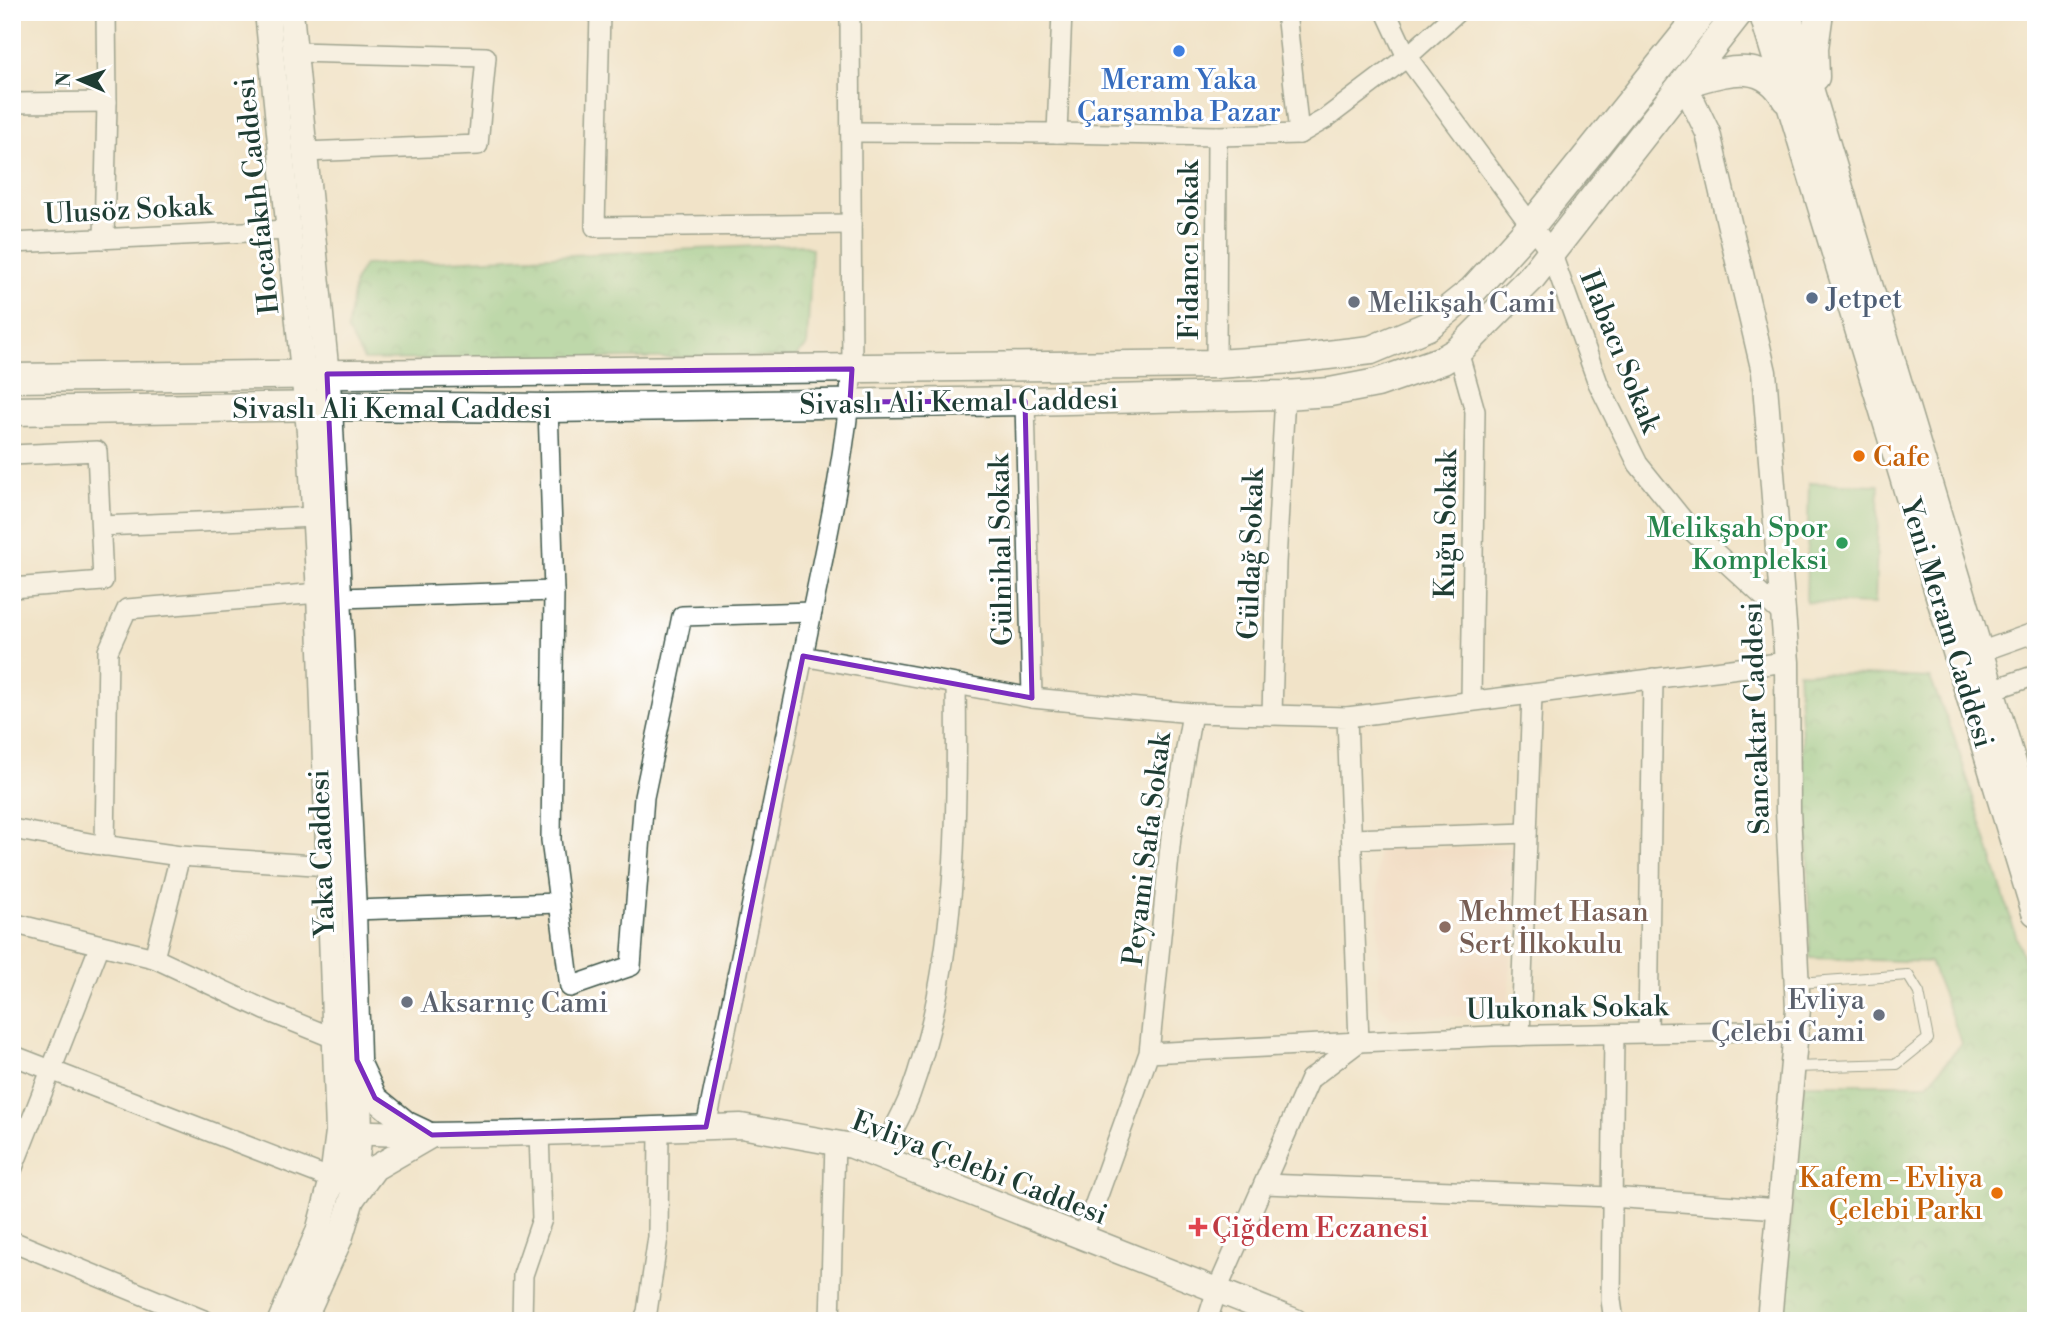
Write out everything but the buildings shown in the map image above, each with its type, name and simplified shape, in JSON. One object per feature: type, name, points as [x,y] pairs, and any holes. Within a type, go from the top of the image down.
[{"type":"main road","points":[[1669,54],[1687,12]]},
{"type":"main road","name":"Sivaslı Ali Kemal Caddesi","points":[[12,378],[1216,364],[1371,350],[1428,326],[1473,290],[1531,226],[1703,12]]},
{"type":"main road","name":"Sivaslı Ali Kemal Caddesi","points":[[12,411],[319,407],[548,408],[1025,401],[1284,395],[1330,392],[1377,383],[1443,360],[1458,351],[1531,278],[1739,12]]},
{"type":"main road","name":"Yeni Meram Caddesi","points":[[1763,12],[1805,114],[2036,843]]},
{"type":"main road","name":"Yeni Meram Caddesi","points":[[1786,12],[1805,114],[2036,912]]},
{"type":"main road","points":[[1805,114],[1819,12]]},
{"type":"main road","points":[[1684,83],[1744,69],[1767,75],[1805,114]]},
{"type":"street","points":[[104,239],[106,12]]},
{"type":"street","name":"Hocafakıh Caddesi","points":[[267,12],[288,230],[316,374]]},
{"type":"street","name":"Hocafakıh Caddesi","points":[[291,12],[304,152],[316,374]]},
{"type":"street","points":[[600,12],[594,227],[851,224]]},
{"type":"street","points":[[706,1127],[832,521],[850,402],[850,12]]},
{"type":"street","points":[[1057,133],[1062,12]]},
{"type":"street","points":[[1286,12],[1299,134]]},
{"type":"street","name":"Habacı Sokak","points":[[1386,12],[1408,57],[1551,252],[1598,383],[1638,464],[1692,531],[1782,614]]},
{"type":"street","points":[[851,132],[1217,136],[1299,134],[1325,119],[1408,57],[1457,12]]},
{"type":"street","points":[[295,52],[486,57],[478,145],[304,152]]},
{"type":"street","name":"Sancaktar Caddesi","points":[[1684,83],[1709,133],[1764,372],[1787,662],[1788,811],[1797,984],[1796,1030],[1769,1321]]},
{"type":"street","points":[[12,103],[107,102]]},
{"type":"street","name":"Fidancı Sokak","points":[[1216,364],[1217,136]]},
{"type":"street","name":"Ulusöz Sokak","points":[[12,243],[288,230]]},
{"type":"street","name":"Kuğu Sokak","points":[[1458,351],[1475,411],[1471,701]]},
{"type":"street","name":"Yaka Caddesi","points":[[280,1321],[318,1232],[332,1179],[349,1132],[358,1060],[354,910],[316,374]]},
{"type":"street","name":"Güldağ Sokak","points":[[1272,715],[1284,395]]},
{"type":"street","name":"Gülnihal Sokak","points":[[1025,401],[1031,698]]},
{"type":"street","name":"Yaka Caddesi","points":[[303,1321],[340,1239],[352,1199],[349,1132],[336,1039],[329,866],[330,595],[315,517],[319,407]]},
{"type":"street","points":[[548,408],[555,591],[551,840],[570,987],[631,966],[644,797],[682,616],[812,612]]},
{"type":"street","points":[[12,455],[97,451],[103,582],[12,588]]},
{"type":"street","points":[[101,526],[315,517]]},
{"type":"street","points":[[105,846],[108,651],[127,609],[330,595],[555,591]]},
{"type":"street","points":[[1977,653],[2036,632]]},
{"type":"street","points":[[803,656],[1031,698],[1192,713]]},
{"type":"street","name":"Peyami Safa Sokak","points":[[1083,1237],[1149,1053],[1171,837],[1192,713],[1347,717],[1787,662]]},
{"type":"street","points":[[1989,691],[2036,675]]},
{"type":"street","points":[[1648,1033],[1653,678]]},
{"type":"street","points":[[879,1157],[909,1096],[937,1004],[951,893],[957,767],[956,685]]},
{"type":"street","points":[[1520,1036],[1532,694]]},
{"type":"street","points":[[1207,1321],[1217,1290],[1310,1079],[1351,1048],[1352,839],[1347,717]]},
{"type":"street","points":[[12,829],[180,856],[329,866]]},
{"type":"street","points":[[1352,839],[1527,832]]},
{"type":"street","points":[[154,958],[180,856]]},
{"type":"street","points":[[354,910],[559,903]]},
{"type":"street","points":[[12,923],[154,958],[265,1010],[336,1039]]},
{"type":"street","points":[[12,1170],[54,1069],[100,946]]},
{"type":"street","name":"Ulukonak Sokak","points":[[1149,1053],[1351,1048],[1520,1036],[1796,1030]]},
{"type":"street","points":[[1614,1034],[1611,1197],[1611,1300],[1614,1321]]},
{"type":"street","points":[[12,1055],[54,1069],[332,1179]]},
{"type":"street","points":[[358,1060],[375,1098],[407,1124],[432,1135]]},
{"type":"street","name":"Evliya Çelebi Caddesi","points":[[349,1132],[432,1135],[741,1126],[852,1146],[1295,1321]]},
{"type":"street","points":[[643,1321],[647,1312],[658,1237],[659,1128]]},
{"type":"street","points":[[522,1321],[523,1275],[542,1219],[539,1133]]},
{"type":"street","points":[[352,1199],[375,1168],[432,1135]]},
{"type":"street","points":[[830,1321],[835,1143]]},
{"type":"street","points":[[1264,1184],[1611,1197],[1779,1209]]},
{"type":"street","points":[[12,1241],[206,1321]]},
{"type":"lane","points":[[1793,1067],[1897,1064],[1928,1039],[1919,992],[1908,975],[1797,984]]},
{"type":"highlighted area","points":[[852,369],[850,402],[1025,401],[1032,698],[803,656],[706,1127],[432,1135],[375,1098],[357,1060],[327,374]]},
{"type":"shaded area","name":"Mehmet Hasan Sert İlkokulu","points":[[1377,848],[1517,848],[1508,1007],[1494,1016],[1391,1017],[1379,1005]]},
{"type":"green space","points":[[800,244],[812,249],[807,346],[795,357],[364,360],[347,330],[355,280],[364,265]]},
{"type":"green space","name":"Melikşah Spor Kompleksi","points":[[1809,483],[1879,485],[1875,604],[1806,602]]},
{"type":"green space","points":[[1798,672],[1930,678],[1954,736],[2036,1000],[2036,1321],[1781,1321],[1804,1084],[1928,1084],[1962,1043],[1930,962],[1810,958],[1807,825]]},
{"type":"place","name":"Meram Yaka Çarşamba Pazar","points":[[1179,51]]},
{"type":"place","name":"Jetpet","points":[[1812,298]]},
{"type":"place","name":"Melikşah Cami","points":[[1354,302]]},
{"type":"place","name":"Cafe","points":[[1859,456]]},
{"type":"place","name":"Melikşah Spor Kompleksi","points":[[1842,543]]},
{"type":"place","name":"Mehmet Hasan Sert İlkokulu","points":[[1445,927]]},
{"type":"place","name":"Aksarnıç Cami","points":[[407,1002]]},
{"type":"place","name":"Evliya Çelebi Cami","points":[[1879,1015]]},
{"type":"place","name":"Kafem - Evliya Çelebi Parkı","points":[[1997,1193]]},
{"type":"place","name":"Çiğdem Eczanesi","points":[[1198,1227]]}]
